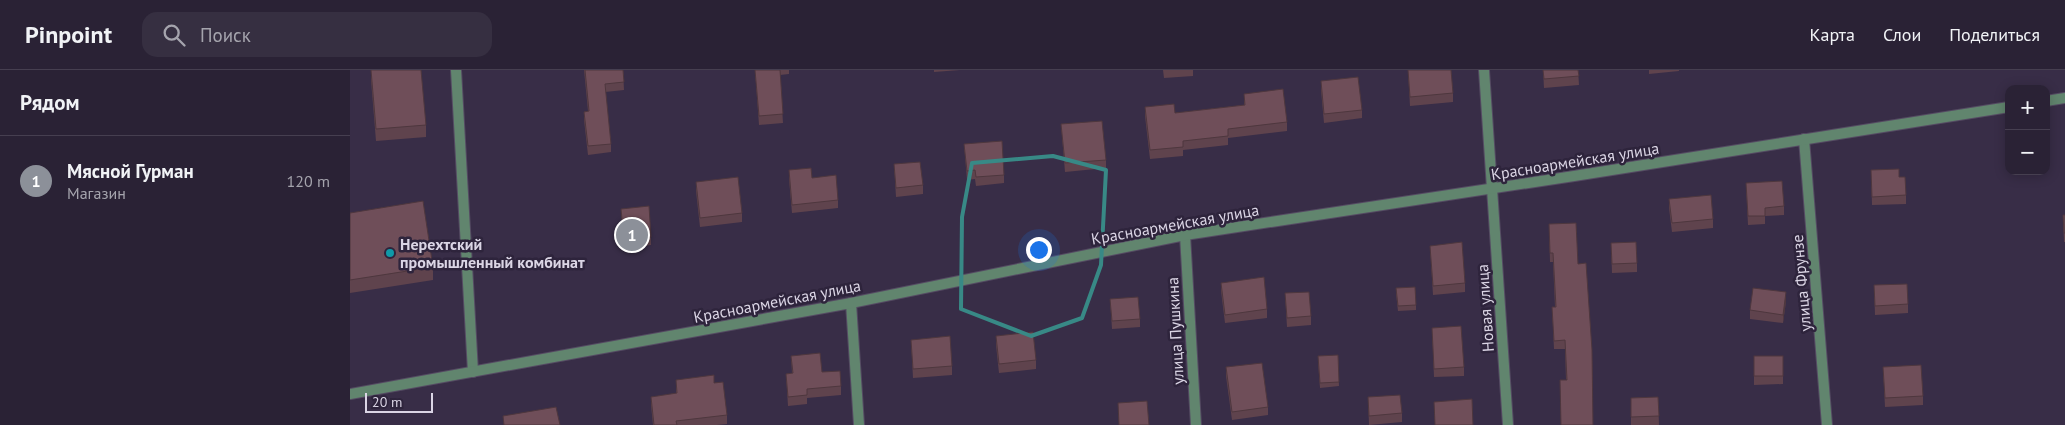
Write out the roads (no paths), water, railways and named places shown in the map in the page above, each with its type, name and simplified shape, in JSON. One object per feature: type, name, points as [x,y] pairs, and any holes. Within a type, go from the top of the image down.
[{"type":"street","points":[[456,70],[473,372]]},
{"type":"street","name":"Новая улица","points":[[1484,70],[1508,425]]},
{"type":"street","points":[[2050,100],[2065,98]]},
{"type":"street","name":"Красноармейская улица","points":[[350,394],[851,302],[1185,235],[1492,189],[2005,108]]},
{"type":"street","name":"улица Фрунзе","points":[[1804,139],[1828,425]]},
{"type":"street","name":"улица Пушкина","points":[[1185,235],[1196,425]]},
{"type":"street","points":[[851,302],[859,425]]},
{"type":"place","name":"Мясной Гурман","points":[[632,235]]},
{"type":"place","name":"Нерехтский промышленный комбинат","points":[[390,253]]}]
